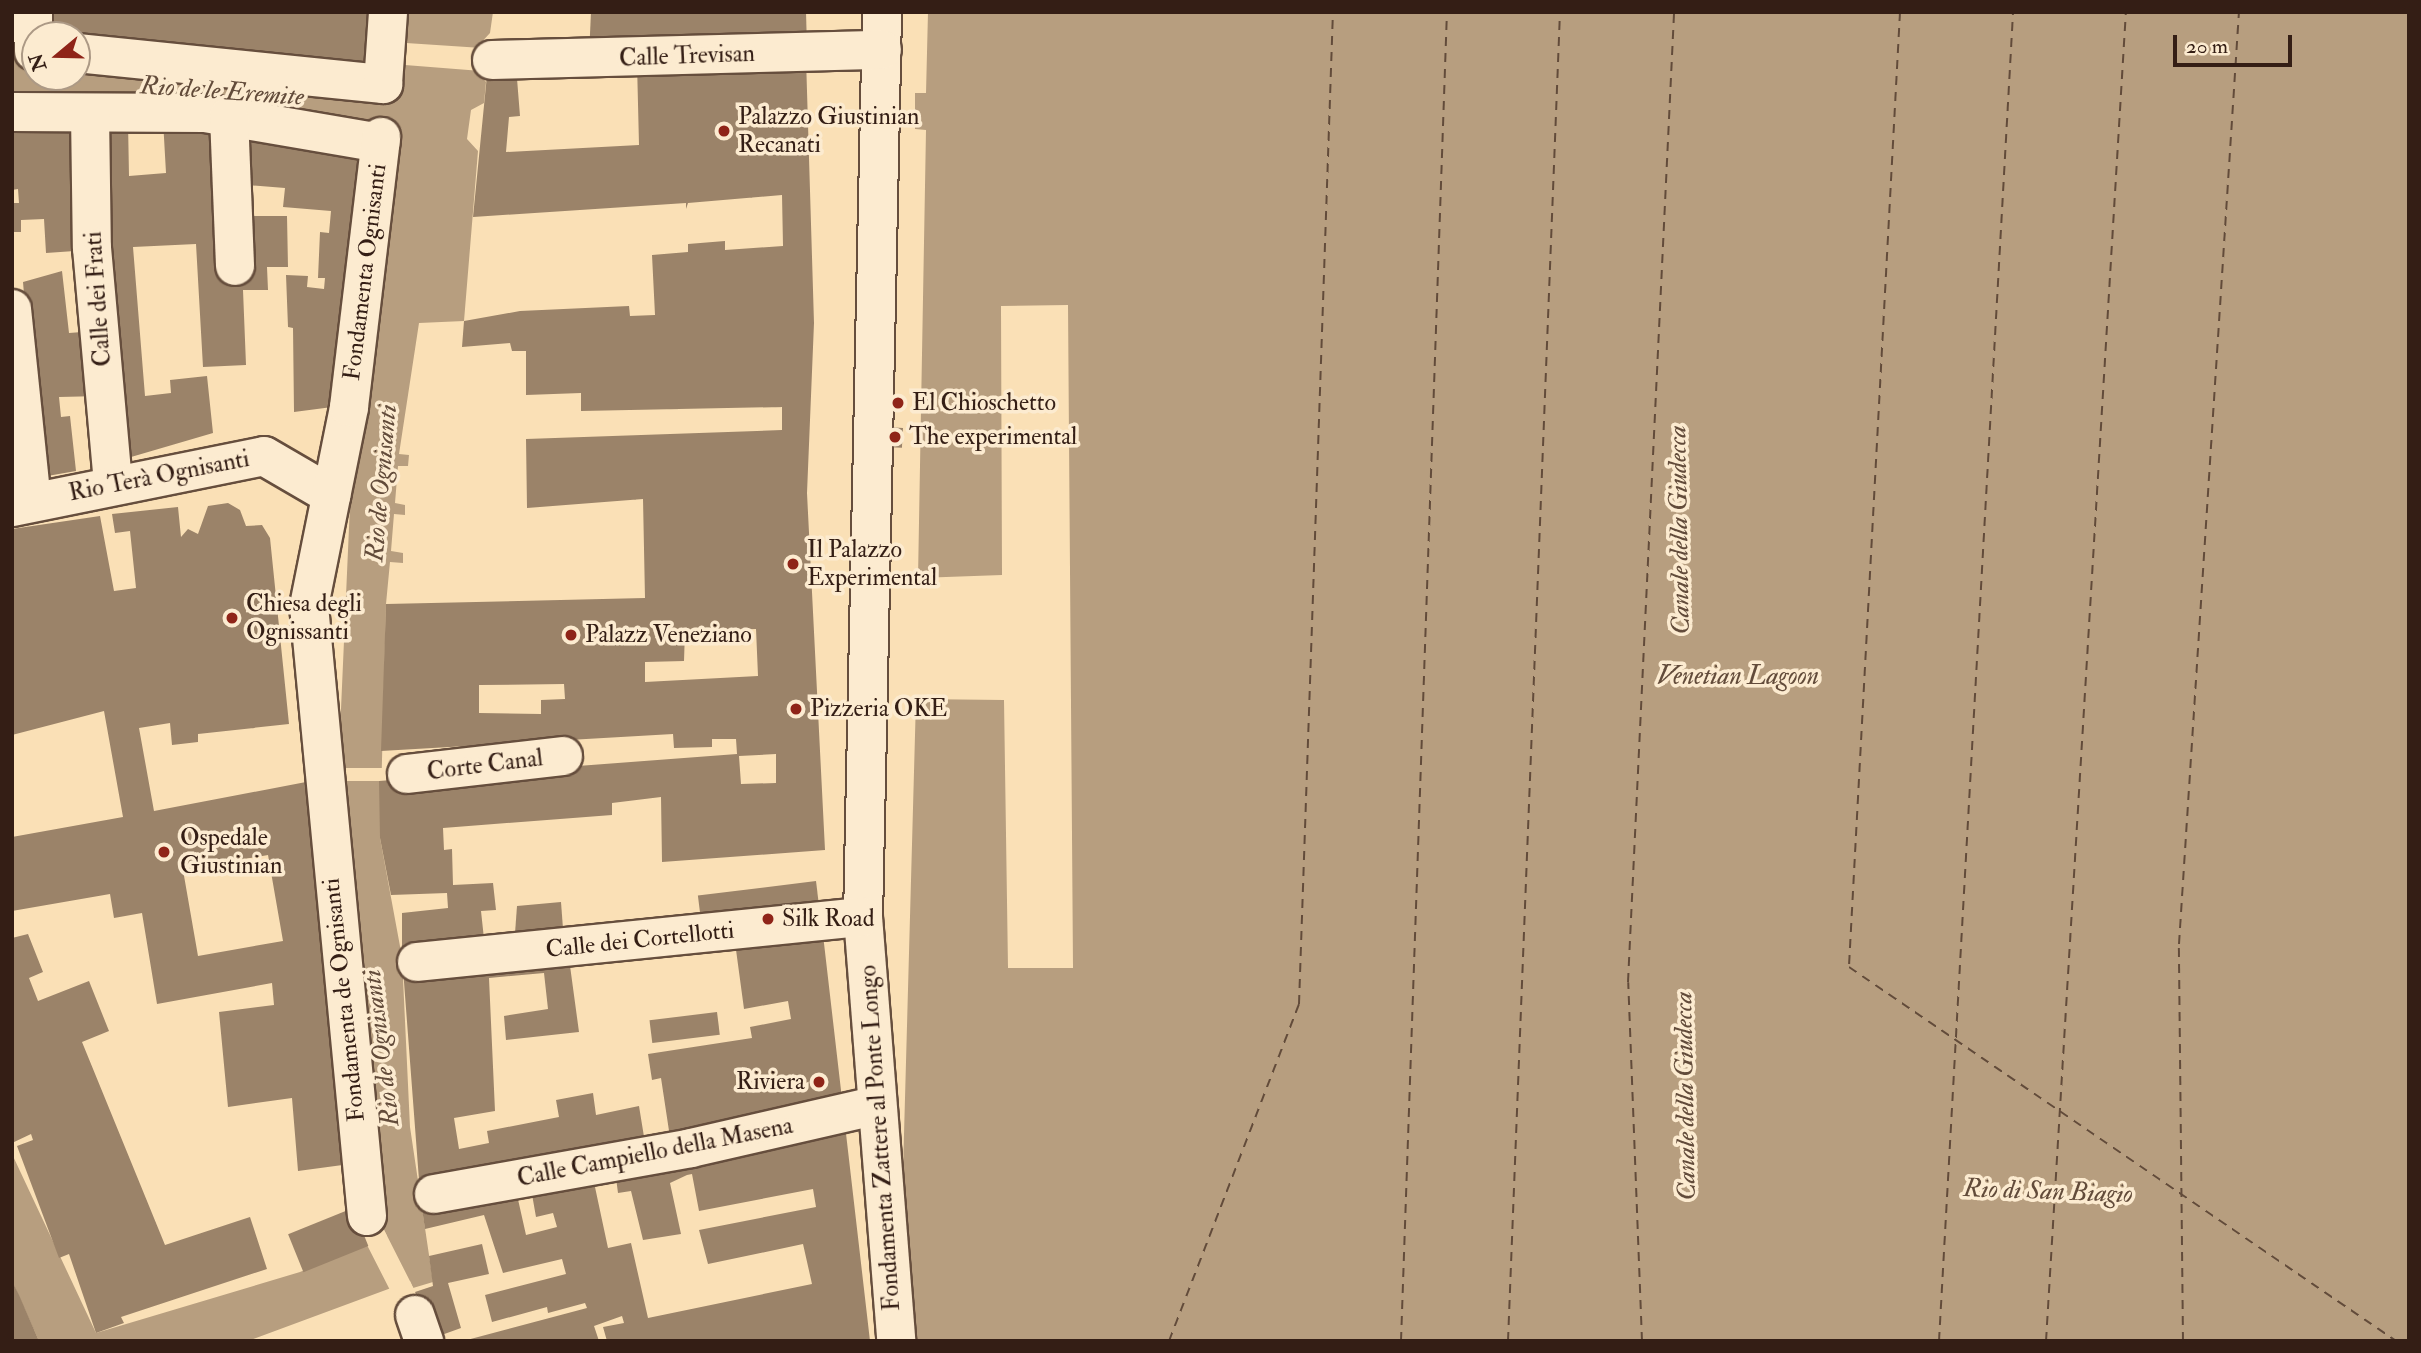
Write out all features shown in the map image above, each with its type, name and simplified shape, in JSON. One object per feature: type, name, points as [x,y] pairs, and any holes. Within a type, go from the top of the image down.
[{"type":"street","points":[[91,54],[383,84],[388,12]]},
{"type":"street","name":"Fondamenta Zattere al Ponte Longo","points":[[882,12],[863,918],[875,1106],[896,1341]]},
{"type":"street","name":"Calle Trevisan","points":[[492,60],[882,50]]},
{"type":"street","points":[[12,113],[229,116],[235,266]]},
{"type":"street","name":"Calle dei Frati","points":[[90,113],[92,248],[113,485]]},
{"type":"street","name":"Fondamenta Ognisanti","points":[[229,116],[380,140],[349,407],[317,484]]},
{"type":"street","points":[[12,309],[22,504]]},
{"type":"street","name":"Rio Terà Ognisanti","points":[[22,504],[264,456],[317,484]]},
{"type":"street","name":"Fondamenta de Ognisanti","points":[[317,484],[309,606],[322,783],[366,1216]]},
{"type":"street","name":"Corte Canal","points":[[407,774],[563,756]]},
{"type":"street","name":"Calle dei Cortellotti","points":[[417,962],[863,918]]},
{"type":"street","name":"Calle Campiello della Masena","points":[[434,1194],[691,1148],[875,1106]]},
{"type":"water","points":[[397,12],[493,12],[490,33],[477,47],[476,71],[486,82],[484,103],[471,110],[467,139],[478,151],[464,321],[419,323],[399,454],[409,455],[408,466],[398,466],[395,503],[405,505],[405,515],[394,514],[391,551],[403,553],[403,563],[390,562],[386,604],[380,838],[402,957],[410,1127],[433,1282],[413,1288],[410,1281],[248,1341],[39,1341],[12,1281],[12,1154],[96,1333],[300,1272],[387,1236],[375,1212],[341,826],[341,709],[353,437],[392,149],[12,104],[12,58],[21,58],[21,91],[91,91],[91,60],[394,33]]},
{"type":"water","name":"Venetian Lagoon","points":[[928,12],[2409,12],[2409,1341],[913,1341],[902,1207],[916,699],[1004,700],[1008,968],[1073,968],[1068,305],[1001,306],[1002,575],[918,578],[926,130],[915,129],[915,93],[926,93]]},
{"type":"pier","points":[[394,33],[406,43],[482,48],[481,71],[405,65],[392,75]]},
{"type":"pier","points":[[338,768],[383,768],[383,781],[338,781]]},
{"type":"pier","points":[[375,1212],[415,1291],[408,1285],[393,1296],[366,1243],[383,1235]]},
{"type":"building","points":[[37,12],[375,12],[367,80],[91,37],[91,21],[37,21]]},
{"type":"building","points":[[591,12],[806,12],[807,47],[589,56]]},
{"type":"building","points":[[806,58],[814,323],[807,493],[825,850],[662,862],[661,797],[612,803],[612,815],[443,828],[444,850],[452,849],[453,885],[493,883],[496,910],[481,911],[485,948],[402,957],[402,913],[448,908],[447,893],[391,895],[380,838],[379,781],[737,754],[736,739],[712,739],[712,747],[674,748],[673,734],[381,751],[386,604],[645,598],[643,499],[527,508],[526,439],[782,430],[782,407],[581,411],[581,393],[526,395],[526,351],[512,351],[510,343],[462,347],[464,321],[520,311],[629,306],[630,316],[655,315],[652,255],[688,252],[688,244],[725,241],[725,250],[783,246],[782,195],[688,203],[686,209],[686,203],[473,217],[488,65],[516,66],[520,116],[509,117],[506,152],[639,145],[637,63]],"holes":[[[756,629],[758,676],[645,682],[645,662],[684,661],[685,631]],[[564,684],[565,699],[541,700],[541,714],[479,713],[479,685]],[[776,754],[776,783],[741,784],[739,756]]]},
{"type":"building","points":[[163,120],[225,127],[238,216],[287,216],[288,267],[267,267],[268,290],[243,290],[246,365],[203,367],[196,244],[133,247],[145,396],[171,393],[170,380],[207,376],[213,433],[114,462],[94,125],[128,122],[129,176],[166,173]]},
{"type":"building","points":[[12,122],[86,125],[89,250],[46,253],[44,219],[21,220],[21,232],[12,232],[12,203],[19,203],[18,189],[12,190]]},
{"type":"building","points":[[234,128],[367,145],[340,406],[294,412],[293,328],[288,327],[286,275],[308,276],[307,287],[324,289],[325,278],[318,278],[320,232],[329,233],[331,211],[283,207],[285,188],[236,184]]},
{"type":"building","points":[[62,271],[69,333],[95,331],[101,396],[59,397],[61,417],[70,416],[76,471],[36,478],[17,295],[24,294],[23,282]]},
{"type":"building","points":[[886,427],[903,428],[902,448],[885,447]]},
{"type":"building","name":"Ospedale Giustinian","points":[[228,503],[240,510],[246,526],[262,525],[270,538],[289,724],[198,734],[198,742],[172,745],[170,723],[139,728],[154,811],[306,782],[350,1164],[298,1171],[292,1098],[228,1107],[219,1012],[274,1005],[272,983],[157,1004],[142,913],[114,918],[110,894],[12,911],[12,837],[123,817],[104,711],[12,735],[12,529],[100,516],[114,591],[136,588],[130,531],[115,533],[112,514],[178,507],[181,537],[188,529],[198,534],[208,506]],"holes":[[[268,855],[283,941],[198,956],[183,870]]]},
{"type":"building","points":[[816,881],[821,922],[703,936],[698,896]]},
{"type":"building","points":[[561,902],[564,942],[514,947],[517,906]]},
{"type":"building","points":[[822,926],[870,1341],[607,1341],[603,1327],[624,1323],[622,1316],[594,1326],[599,1341],[463,1341],[587,1308],[585,1303],[548,1313],[547,1307],[492,1322],[485,1295],[566,1274],[562,1259],[503,1273],[484,1215],[425,1229],[421,1202],[515,1186],[526,1235],[557,1227],[553,1213],[536,1217],[530,1183],[592,1173],[608,1248],[631,1243],[648,1318],[812,1284],[803,1244],[708,1264],[699,1230],[816,1207],[813,1189],[699,1211],[692,1174],[670,1183],[681,1234],[643,1240],[631,1191],[618,1193],[612,1148],[420,1193],[403,969],[568,951],[579,1032],[506,1040],[504,1016],[548,1009],[544,973],[489,978],[495,1111],[454,1118],[459,1149],[489,1143],[487,1131],[559,1117],[556,1100],[593,1093],[596,1115],[639,1106],[646,1149],[671,1144],[661,1078],[652,1080],[648,1054],[752,1038],[750,1027],[791,1019],[788,1001],[744,1009],[734,935]]},
{"type":"building","points":[[28,934],[43,972],[29,978],[38,1001],[89,981],[109,1031],[82,1042],[165,1245],[250,1217],[267,1269],[121,1317],[124,1323],[96,1333],[69,1254],[59,1258],[17,1146],[33,1140],[31,1134],[12,1143],[12,938]]},
{"type":"building","points":[[717,1012],[720,1035],[652,1043],[650,1020]]},
{"type":"building","points":[[353,1208],[368,1246],[303,1272],[288,1234]]},
{"type":"building","points":[[482,1244],[489,1274],[448,1283],[461,1328],[436,1337],[415,1292],[433,1286],[429,1256]]},
{"type":"building","points":[[12,1281],[19,1295],[39,1341],[12,1341]]},
{"type":"ferry route","points":[[1169,1341],[1299,1004],[1333,12]]},
{"type":"ferry route","points":[[1401,1341],[1447,12]]},
{"type":"ferry route","points":[[1508,1341],[1560,12]]},
{"type":"ferry route","points":[[1642,1341],[1628,982],[1674,12]]},
{"type":"ferry route","points":[[1900,12],[1849,967],[2396,1341]]},
{"type":"ferry route","points":[[1939,1341],[2013,12]]},
{"type":"ferry route","points":[[2046,1341],[2126,12]]},
{"type":"ferry route","points":[[2183,1341],[2179,944],[2239,12]]},
{"type":"place","name":"Palazzo Giustinian Recanati","points":[[724,131]]},
{"type":"place","name":"El Chioschetto","points":[[898,403]]},
{"type":"place","name":"The experimental","points":[[895,437]]},
{"type":"place","name":"Il Palazzo Experimental","points":[[793,564]]},
{"type":"place","name":"Chiesa degli Ognissanti","points":[[232,618]]},
{"type":"place","name":"Palazz Veneziano","points":[[571,635]]},
{"type":"place","name":"Pizzeria OKE","points":[[796,709]]},
{"type":"place","name":"Ospedale Giustinian","points":[[164,852]]},
{"type":"place","name":"Silk Road","points":[[768,919]]},
{"type":"place","name":"Riviera","points":[[819,1082]]},
{"type":"water label","name":"Rio de le Eremite","points":[[222,92]]},
{"type":"water label","name":"Rio de Ognisanti","points":[[382,483]]},
{"type":"water label","name":"Canale della Giudecca","points":[[1680,530]]},
{"type":"water label","name":"Rio de Ognisanti","points":[[382,1048]]},
{"type":"water label","name":"Canale della Giudecca","points":[[1686,1096]]},
{"type":"water label","name":"Rio di San Biagio","points":[[2048,1192]]}]
